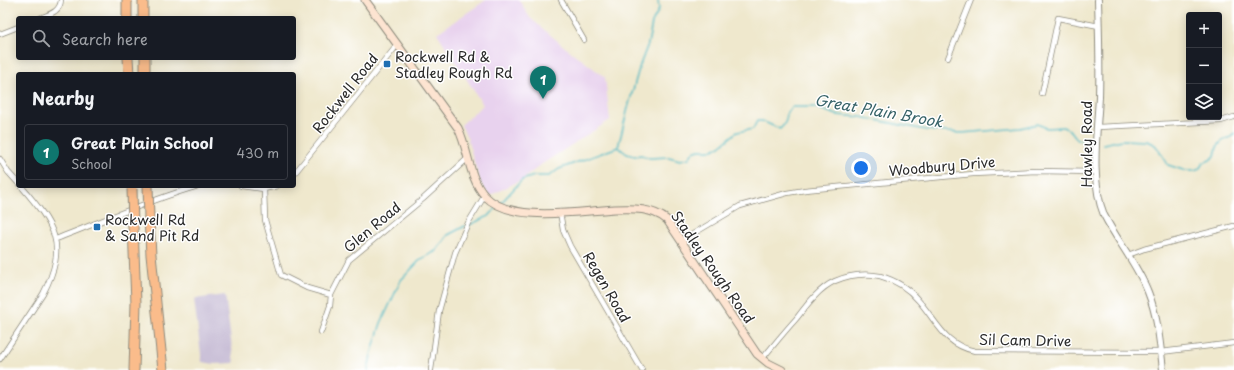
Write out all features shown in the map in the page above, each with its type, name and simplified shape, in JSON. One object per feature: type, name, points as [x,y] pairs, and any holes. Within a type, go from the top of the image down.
[{"type":"highway","points":[[126,0],[127,16]]},
{"type":"highway","points":[[143,0],[144,16]]},
{"type":"highway","points":[[128,60],[129,72]]},
{"type":"highway","points":[[145,60],[145,72]]},
{"type":"highway","points":[[132,188],[136,315],[134,370]]},
{"type":"highway","points":[[148,188],[151,255],[163,370]]},
{"type":"highway","points":[[129,370],[133,228]]},
{"type":"main road","name":"Stadley Rough Road","points":[[365,0],[458,128],[464,140],[475,182],[485,195],[498,206],[525,213],[625,209],[650,211],[661,215],[667,220],[751,346],[762,359],[782,370]]},
{"type":"street","points":[[44,16],[57,10],[60,6],[61,0]]},
{"type":"street","points":[[561,0],[584,40]]},
{"type":"street","points":[[948,58],[972,0]]},
{"type":"street","name":"Hawley Road","points":[[1098,0],[1099,72],[1096,172],[1097,191],[1102,210],[1110,228],[1128,255],[1148,292],[1156,315],[1160,336],[1163,370]]},
{"type":"street","points":[[1042,94],[1058,18],[1098,26]]},
{"type":"street","points":[[0,34],[16,28]]},
{"type":"street","name":"Rockwell Road","points":[[296,172],[398,44]]},
{"type":"street","points":[[1098,127],[1221,121],[1234,117]]},
{"type":"street","name":"Glen Road","points":[[321,332],[330,306],[331,295],[349,260],[468,158]]},
{"type":"street","points":[[0,159],[8,172],[16,181]]},
{"type":"street","name":"Woodbury Drive","points":[[681,241],[740,206],[799,191],[973,174],[1037,171],[1096,172]]},
{"type":"street","points":[[0,359],[43,294],[49,282],[55,261],[56,239],[50,223],[23,188]]},
{"type":"street","points":[[56,239],[124,211],[190,188]]},
{"type":"street","points":[[256,188],[268,188]]},
{"type":"street","points":[[264,189],[265,220],[281,275],[307,288],[331,295]]},
{"type":"street","points":[[431,370],[439,311],[455,253],[468,223],[485,195]]},
{"type":"street","name":"Regen Road","points":[[560,212],[563,230],[570,246],[642,370]]},
{"type":"street","points":[[1128,255],[1144,249],[1234,226]]},
{"type":"street","name":"Sil Cam Drive","points":[[762,359],[814,297],[834,281],[854,275],[872,275],[891,279],[908,290],[918,300],[934,323],[948,338],[966,349],[976,351],[1161,352],[1234,343]]},
{"type":"shaded area","points":[[486,0],[519,0],[530,18],[566,48],[605,77],[610,120],[542,164],[523,179],[489,196],[480,182],[467,137],[461,125],[483,105],[437,33]]},
{"type":"shaded area","points":[[225,295],[234,363],[215,364],[202,362],[194,299]]},
{"type":"waterway","points":[[500,204],[522,180],[534,176],[549,176],[559,169],[618,147],[640,65],[648,44],[652,23],[659,9],[658,0]]},
{"type":"waterway","name":"Great Plain Brook","points":[[618,147],[627,154],[635,156],[641,155],[650,158],[669,157],[680,160],[689,158],[693,152],[699,150],[713,150],[737,132],[753,129],[757,121],[762,121],[780,129],[785,122],[787,112],[792,107],[814,107],[837,115],[861,117],[926,130],[947,132],[962,133],[1020,128],[1037,124],[1047,128],[1063,127],[1071,131],[1077,139],[1091,144]]},
{"type":"waterway","name":"Great Plain Brook","points":[[1103,144],[1122,140],[1147,141],[1155,145],[1168,165],[1186,171],[1195,171],[1199,169],[1203,163],[1215,156],[1217,147],[1222,141],[1231,137],[1234,133]]},
{"type":"waterway","points":[[469,225],[489,216],[497,207]]},
{"type":"waterway","points":[[368,370],[381,323],[401,280],[421,259],[436,251],[448,235],[465,226]]},
{"type":"place","name":"Rockwell Rd & Stadley Rough Rd","points":[[387,64]]},
{"type":"place","name":"Great Plain School","points":[[543,99]]},
{"type":"place","name":"Rockwell Rd & Sand Pit Rd","points":[[97,227]]}]
